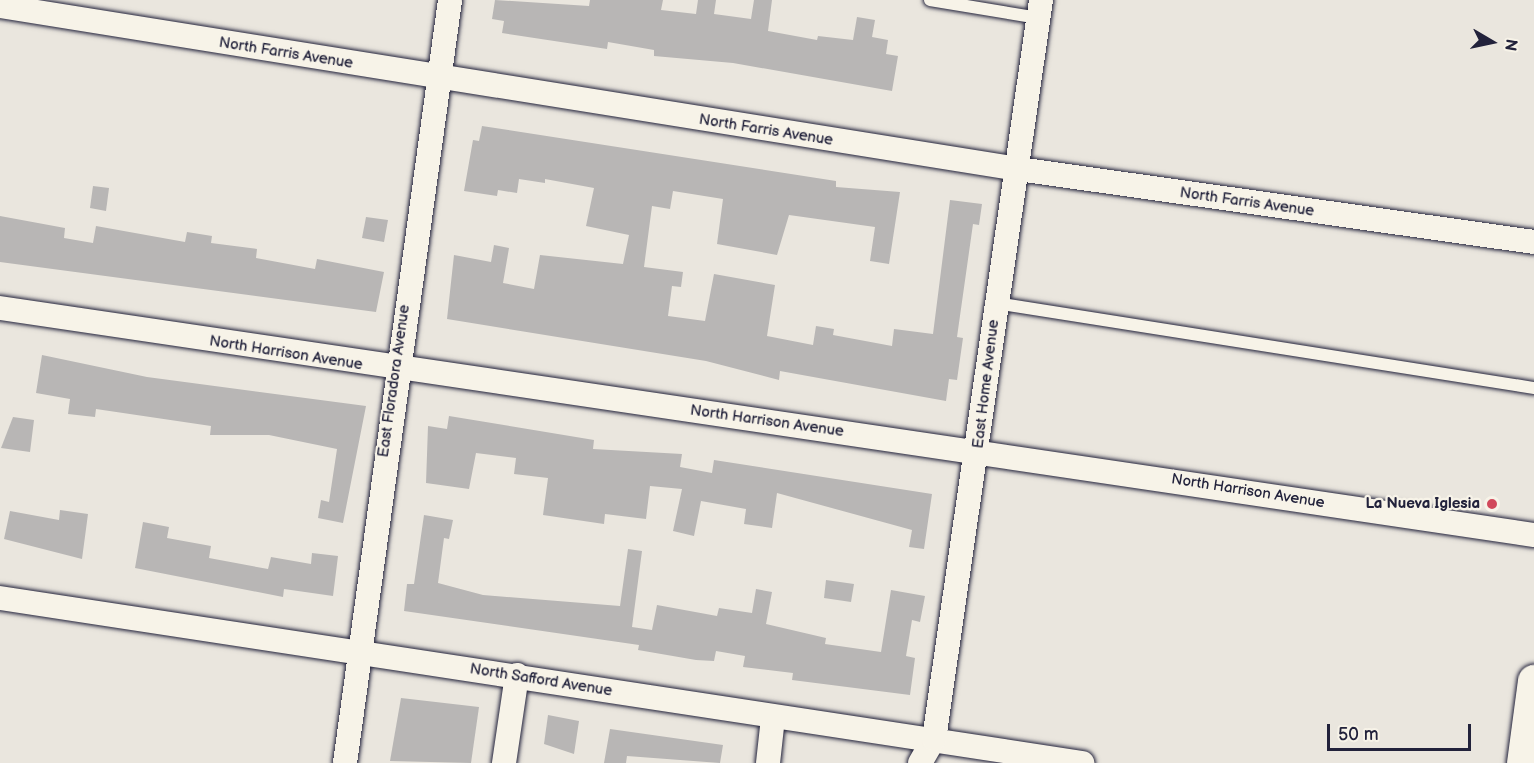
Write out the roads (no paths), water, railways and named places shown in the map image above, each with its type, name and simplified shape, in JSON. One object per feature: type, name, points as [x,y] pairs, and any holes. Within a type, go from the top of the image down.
[{"type":"main road","points":[[1523,763],[1534,681]]},
{"type":"street","name":"East Floradora Avenue","points":[[345,763],[395,371],[450,0]]},
{"type":"street","name":"North Farris Avenue","points":[[0,6],[437,78],[1018,169],[1534,242]]},
{"type":"street","name":"East Home Avenue","points":[[920,763],[934,739],[978,449],[996,303],[1018,169],[1040,9]]},
{"type":"street","name":"North Harrison Avenue","points":[[0,308],[395,371],[978,449],[1534,536]]},
{"type":"street","name":"North Safford Avenue","points":[[0,598],[358,657],[517,675],[773,718],[934,739],[1082,763]]},
{"type":"street","points":[[504,763],[517,675]]},
{"type":"street","points":[[768,763],[773,718]]},
{"type":"lane","points":[[930,0],[1040,9]]},
{"type":"lane","points":[[996,303],[1534,388]]},
{"type":"place","name":"La Nueva Iglesia","points":[[1492,504]]}]
